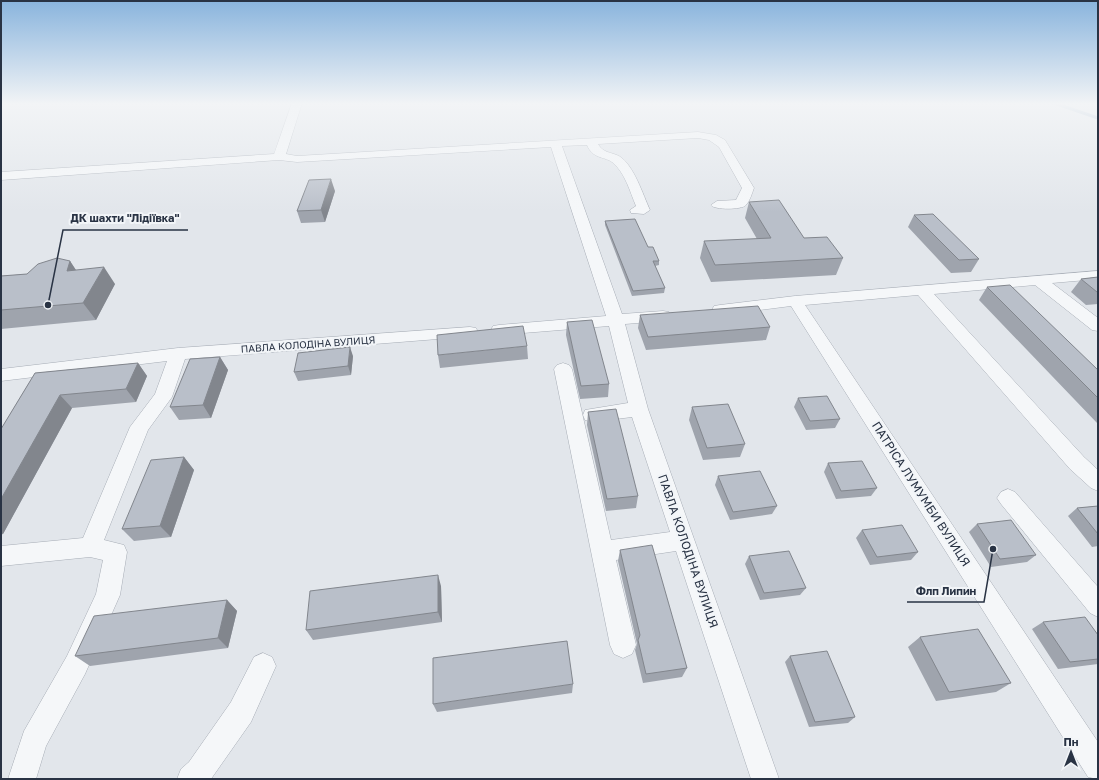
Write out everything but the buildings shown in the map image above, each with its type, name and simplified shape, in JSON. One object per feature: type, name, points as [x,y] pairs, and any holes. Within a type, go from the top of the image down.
[{"type":"street","points":[[279,157],[285,139]]},
{"type":"street","points":[[1,176],[279,157],[297,159],[620,139]]},
{"type":"street","points":[[717,139],[725,144],[734,165],[748,188],[741,204],[717,205]]},
{"type":"street","points":[[591,141],[594,148],[604,156],[615,159],[627,172],[644,210]]},
{"type":"street","name":"ПАВЛА КОЛОДІНА ВУЛИЦЯ","points":[[555,143],[616,321],[639,409],[765,779]]},
{"type":"street","points":[[702,312],[795,301],[1098,275]]},
{"type":"street","points":[[1038,280],[1098,326]]},
{"type":"street","points":[[923,291],[1076,463],[1098,482]]},
{"type":"street","name":"ПАТРІСА ЛУМУМБИ ВУЛИЦЯ","points":[[795,301],[1098,767]]},
{"type":"street","points":[[616,321],[679,314]]},
{"type":"street","name":"ПАВЛА КОЛОДІНА ВУЛИЦЯ","points":[[1,375],[178,354],[616,321]]},
{"type":"street","points":[[90,547],[140,427],[163,397],[178,354]]},
{"type":"street","points":[[563,369],[575,417],[623,645]]},
{"type":"street","points":[[575,417],[639,409]]},
{"type":"street","points":[[1008,498],[1098,605]]},
{"type":"street","points":[[604,551],[684,540]]},
{"type":"street","points":[[1,556],[90,547],[116,552],[108,595],[76,664],[34,741],[22,779]]},
{"type":"street","points":[[191,779],[199,772],[241,712],[263,666]]},
{"type":"place","name":"ДК шахти \"Лідіївка\"","points":[[48,305]]},
{"type":"place","name":"Флп Липин","points":[[993,549]]}]
